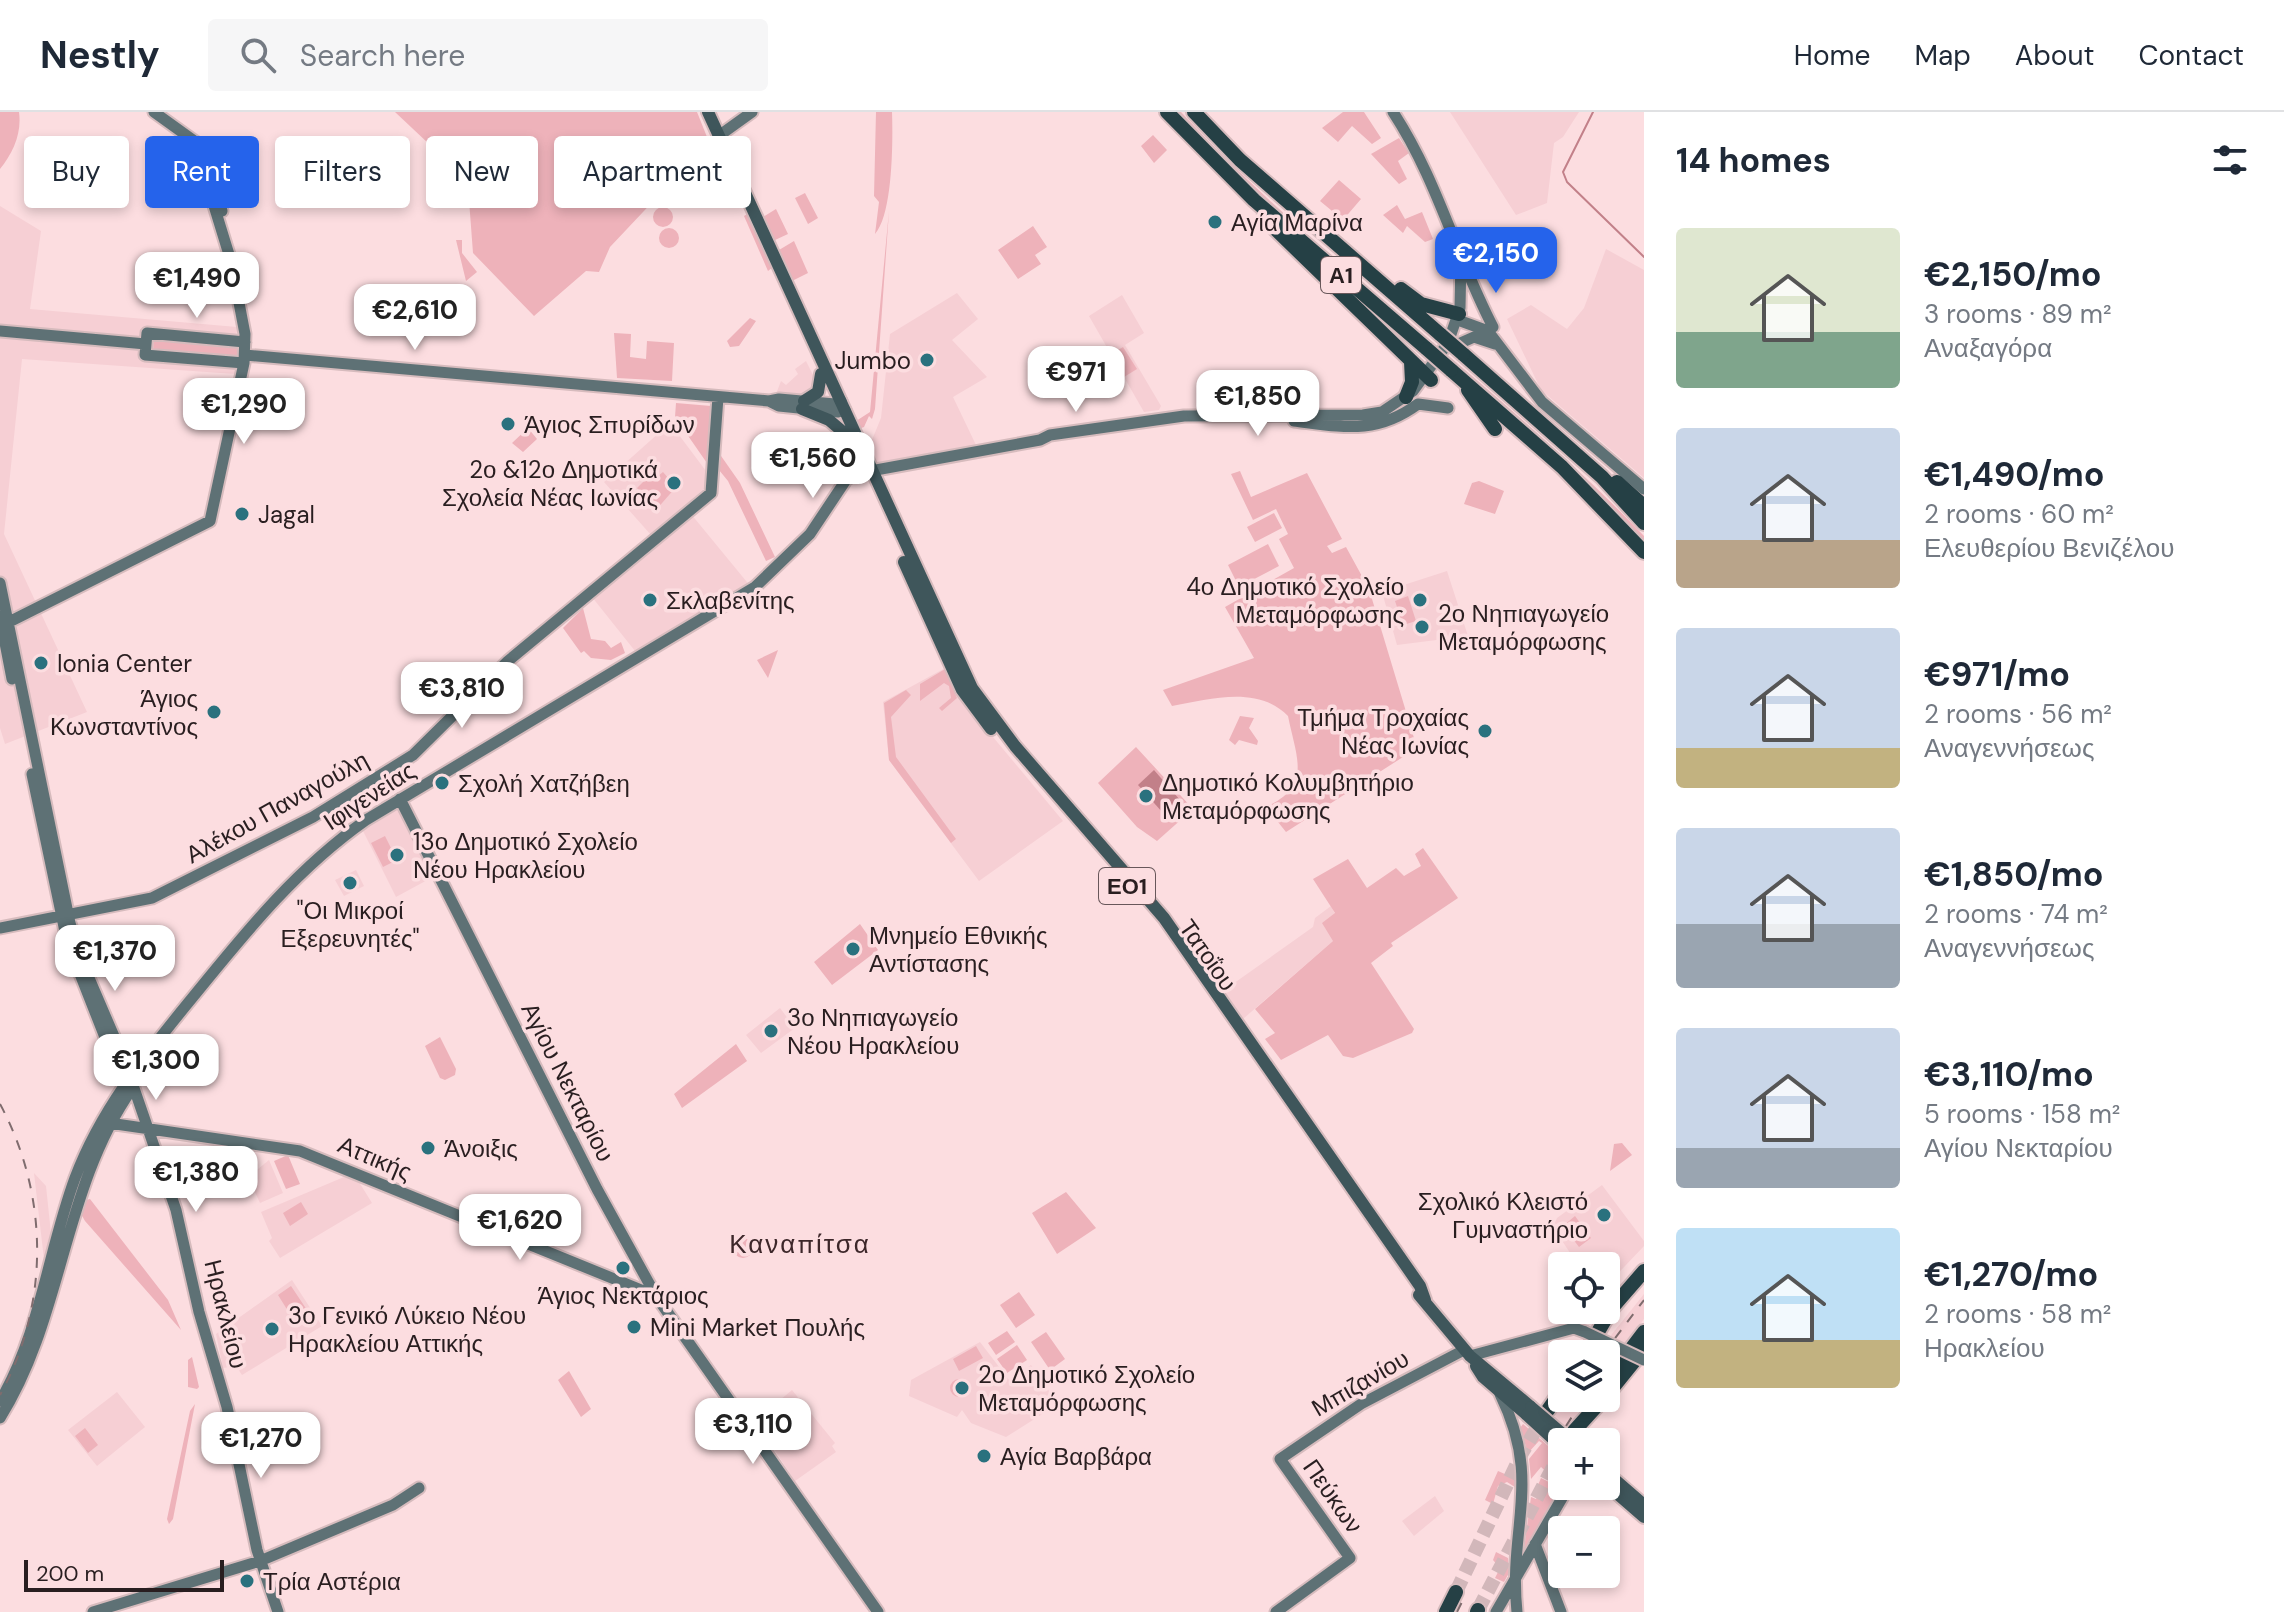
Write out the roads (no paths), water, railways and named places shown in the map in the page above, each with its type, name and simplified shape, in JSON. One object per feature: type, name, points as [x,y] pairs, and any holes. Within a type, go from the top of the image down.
[{"type":"highway","name":"Α1","points":[[1167,112],[1254,200],[1562,467],[1642,552]]},
{"type":"highway","name":"Α1","points":[[1194,112],[1240,160],[1602,477],[1644,523]]},
{"type":"highway","points":[[1240,160],[1414,299],[1462,314]]},
{"type":"highway","points":[[1254,200],[1277,233],[1428,378]]},
{"type":"highway","points":[[1406,397],[1412,382],[1411,361]]},
{"type":"highway","points":[[1456,374],[1495,429]]},
{"type":"highway","points":[[1544,425],[1583,452],[1644,506]]},
{"type":"highway","points":[[1593,1340],[1612,1308],[1644,1271]]},
{"type":"highway","points":[[1595,1340],[1644,1282]]},
{"type":"highway","points":[[1620,1364],[1644,1332]]},
{"type":"highway","points":[[1620,1379],[1644,1349]]},
{"type":"highway","points":[[1580,1428],[1593,1412]]},
{"type":"highway","points":[[1446,1612],[1456,1592]]},
{"type":"main road","name":"ΕΟ1","points":[[708,112],[868,471]]},
{"type":"main road","name":"ΕΟ1","points":[[802,319],[821,374],[840,407],[849,437],[868,471]]},
{"type":"main road","points":[[821,374],[818,392],[803,405],[829,420],[849,437]]},
{"type":"main road","name":"Τατοΐου","points":[[868,471],[967,699],[1157,922],[1415,1291],[1467,1353]]},
{"type":"main road","name":"ΕΟ1","points":[[1467,1353],[1483,1377],[1499,1392],[1558,1428]]},
{"type":"main road","name":"ΕΟ1","points":[[1467,1353],[1548,1432]]},
{"type":"main road","points":[[1620,1484],[1644,1505]]},
{"type":"main road","points":[[1620,1496],[1644,1517]]},
{"type":"street","points":[[5,620],[210,521],[245,353],[231,261],[195,144],[154,112]]},
{"type":"street","points":[[720,135],[752,112]]},
{"type":"street","points":[[1393,112],[1422,158],[1469,278],[1517,369]]},
{"type":"street","points":[[1459,350],[1461,257]]},
{"type":"street","points":[[1040,440],[1050,442],[1190,422],[1375,420],[1408,401],[1428,378],[1462,314],[1469,278]]},
{"type":"street","points":[[1462,314],[1493,327]]},
{"type":"street","points":[[1462,314],[1488,331],[1542,402],[1644,489]]},
{"type":"street","points":[[0,331],[840,407]]},
{"type":"street","points":[[868,471],[1040,440],[1050,435],[1184,416],[1369,415],[1390,408],[1406,397],[1459,350],[1466,338],[1477,337],[1501,348]]},
{"type":"street","points":[[146,344],[245,353]]},
{"type":"street","name":"Αλέκου Παναγούλη","points":[[0,928],[143,901],[182,885],[294,828],[407,759],[504,665],[711,493],[718,397]]},
{"type":"street","points":[[1294,421],[1374,426],[1389,422],[1418,404],[1448,408]]},
{"type":"street","name":"Ιφιγενείας","points":[[130,1083],[272,901],[317,857],[400,799],[755,587],[798,548],[836,506],[846,480],[868,471]]},
{"type":"street","name":"Ηρακλείου","points":[[0,583],[64,916],[149,1128],[186,1241],[194,1290],[227,1407],[260,1561],[278,1612]]},
{"type":"street","name":"Αγίου Νεκταρίου","points":[[400,799],[597,1189],[656,1296],[878,1612]]},
{"type":"street","points":[[0,1418],[23,1378],[83,1181],[130,1083]]},
{"type":"street","points":[[0,1401],[27,1339],[76,1177],[99,1120],[130,1083]]},
{"type":"street","name":"Αττικής","points":[[109,1123],[300,1151],[656,1296]]},
{"type":"street","points":[[1467,1353],[1574,1328],[1644,1360]]},
{"type":"street","name":"Μπιζανίου","points":[[1280,1459],[1361,1404],[1467,1353]]},
{"type":"street","points":[[1499,1392],[1517,1431],[1524,1473],[1524,1506],[1514,1581],[1517,1612]]},
{"type":"street","name":"Πεύκων","points":[[1276,1612],[1350,1558],[1280,1459]]},
{"type":"street","points":[[93,1612],[260,1561],[393,1505],[419,1488]]},
{"type":"street","points":[[1496,1612],[1561,1500]]},
{"type":"street","points":[[1535,1544],[1561,1612]]},
{"type":"street","points":[[237,1568],[265,1577]]},
{"type":"waterway","points":[[1593,112],[1563,172],[1567,182],[1644,257]]},
{"type":"tunnel","points":[[1456,1592],[1522,1453],[1545,1414]]},
{"type":"tunnel","points":[[1478,1610],[1548,1477]]},
{"type":"railway","points":[[0,1104],[28,1175],[35,1212],[37,1250],[35,1287],[28,1324],[0,1395]]},
{"type":"railway","points":[[1614,1340],[1644,1300]]},
{"type":"railway","points":[[1566,1426],[1575,1412]]},
{"type":"railway","points":[[1457,1612],[1464,1598]]},
{"type":"place","name":"Αγία Μαρίνα","points":[[1215,222]]},
{"type":"place","name":"Jumbo","points":[[927,360]]},
{"type":"place","name":"Άγιος Σπυρίδων","points":[[508,424]]},
{"type":"place","name":"2ο &12ο Δημοτικά Σχολεία Νέας Ιωνίας","points":[[674,483]]},
{"type":"place","name":"Jagal","points":[[242,514]]},
{"type":"place","name":"Σκλαβενίτης","points":[[650,600]]},
{"type":"place","name":"4ο Δημοτικό Σχολείο Μεταμόρφωσης","points":[[1420,600]]},
{"type":"place","name":"2ο Νηπιαγωγείο Μεταμόρφωσης","points":[[1422,627]]},
{"type":"place","name":"Ionia Center","points":[[41,663]]},
{"type":"place","name":"Άγιος Κωνσταντίνος","points":[[214,712]]},
{"type":"place","name":"Τμήμα Τροχαίας Νέας Ιωνίας","points":[[1485,731]]},
{"type":"place","name":"Σχολή Χατζήβεη","points":[[442,783]]},
{"type":"place","name":"Δημοτικό Κολυμβητήριο Μεταμόρφωσης","points":[[1146,796]]},
{"type":"place","name":"13ο Δημοτικό Σχολείο Νέου Ηρακλείου","points":[[397,855]]},
{"type":"place","name":"\"Οι Μικροί Εξερευνητές\"","points":[[350,883]]},
{"type":"place","name":"Μνημείο Εθνικής Αντίστασης","points":[[853,949]]},
{"type":"place","name":"3ο Νηπιαγωγείο Νέου Ηρακλείου","points":[[771,1031]]},
{"type":"place","name":"Άνοιξις","points":[[428,1148]]},
{"type":"place","name":"Σχολικό Κλειστό Γυμναστήριο","points":[[1604,1215]]},
{"type":"place","name":"Άγιος Νεκτάριος","points":[[623,1268]]},
{"type":"place","name":"Mini Market Πουλής","points":[[634,1327]]},
{"type":"place","name":"3ο Γενικό Λύκειο Νέου Ηρακλείου Αττικής","points":[[272,1329]]},
{"type":"place","name":"2ο Δημοτικό Σχολείο Μεταμόρφωσης","points":[[962,1388]]},
{"type":"place","name":"Αγία Βαρβάρα","points":[[984,1456]]},
{"type":"place","name":"Τρία Αστέρια","points":[[247,1581]]},
{"type":"district","name":"Καναπίτσα","points":[[800,1244]]}]
